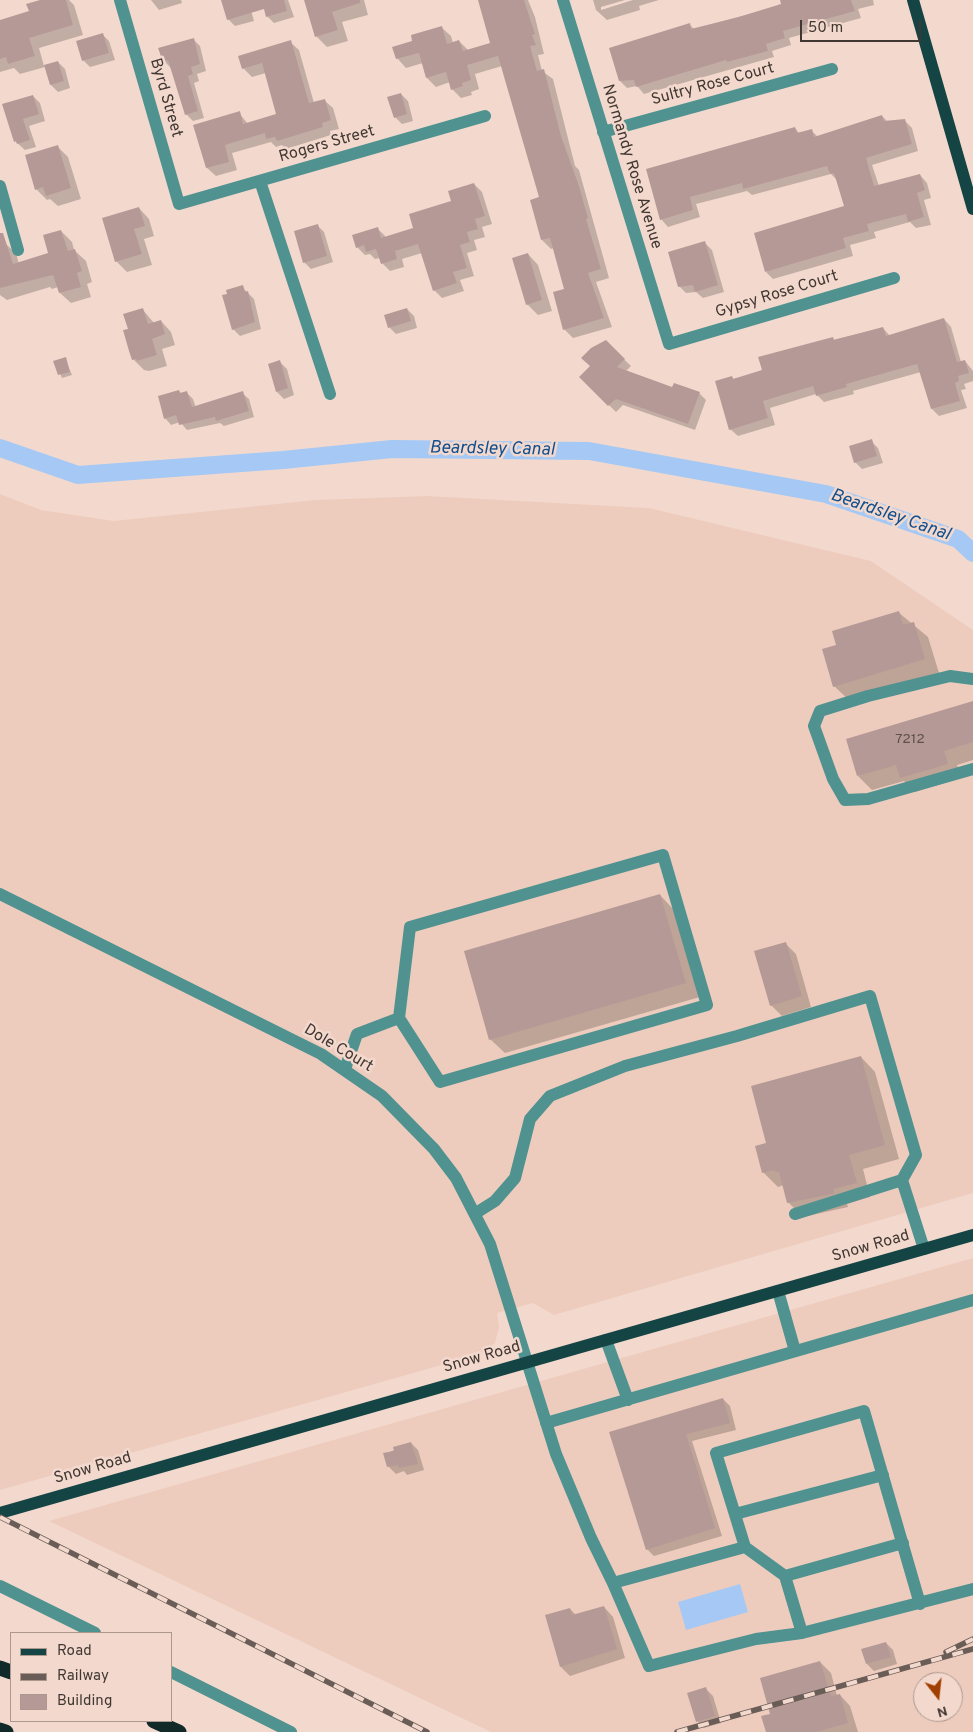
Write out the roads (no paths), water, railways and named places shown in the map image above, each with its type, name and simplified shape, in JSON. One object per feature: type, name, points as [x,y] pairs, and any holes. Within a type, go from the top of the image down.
[{"type":"highway","points":[[156,1722],[179,1732]]},
{"type":"highway","points":[[0,1730],[6,1732]]},
{"type":"main road","points":[[913,0],[973,209]]},
{"type":"main road","name":"Snow Road","points":[[0,1513],[973,1235]]},
{"type":"street","name":"Byrd Street","points":[[120,0],[179,204]]},
{"type":"street","name":"Normandy Rose Avenue","points":[[563,0],[669,344]]},
{"type":"street","name":"Sultry Rose Court","points":[[603,132],[832,69]]},
{"type":"street","name":"Rogers Street","points":[[179,204],[485,116]]},
{"type":"street","points":[[260,181],[330,394]]},
{"type":"street","points":[[0,186],[18,250]]},
{"type":"street","name":"Gypsy Rose Court","points":[[669,344],[894,278]]},
{"type":"street","points":[[973,679],[950,676],[868,696],[820,711],[814,726],[833,779],[845,800],[868,799],[973,769]]},
{"type":"street","points":[[663,854],[707,1005],[440,1082],[399,1018],[410,927],[663,854]]},
{"type":"street","name":"Dole Court","points":[[0,894],[321,1054],[382,1096],[416,1128],[456,1178],[490,1244],[526,1363],[573,1496],[614,1583],[649,1666],[756,1639],[802,1634]]},
{"type":"street","points":[[476,1214],[495,1201],[515,1178],[530,1119],[550,1096],[625,1066],[737,1036],[870,996],[916,1155],[902,1180],[794,1214]]},
{"type":"street","points":[[345,1069],[357,1034],[399,1018]]},
{"type":"street","points":[[902,1180],[924,1249]]},
{"type":"street","points":[[778,1291],[795,1351]]},
{"type":"street","points":[[546,1423],[973,1300]]},
{"type":"street","points":[[606,1340],[628,1400]]},
{"type":"street","points":[[920,1604],[864,1411],[716,1453],[745,1547],[785,1576],[802,1634],[920,1604],[973,1589]]},
{"type":"street","points":[[735,1514],[883,1475]]},
{"type":"street","points":[[785,1576],[903,1543]]},
{"type":"street","points":[[614,1583],[745,1547]]},
{"type":"street","points":[[0,1586],[92,1632]]},
{"type":"street","points":[[172,1672],[291,1732]]},
{"type":"water","points":[[740,1584],[748,1612],[686,1630],[678,1602]]},
{"type":"waterway","name":"Beardsley Canal","points":[[0,448],[78,475],[283,460],[392,449],[589,451],[826,494],[958,539],[973,553]]},
{"type":"railway","points":[[0,1517],[427,1732]]},
{"type":"railway","points":[[946,1652],[973,1639]]},
{"type":"railway","points":[[677,1732],[973,1649]]}]
